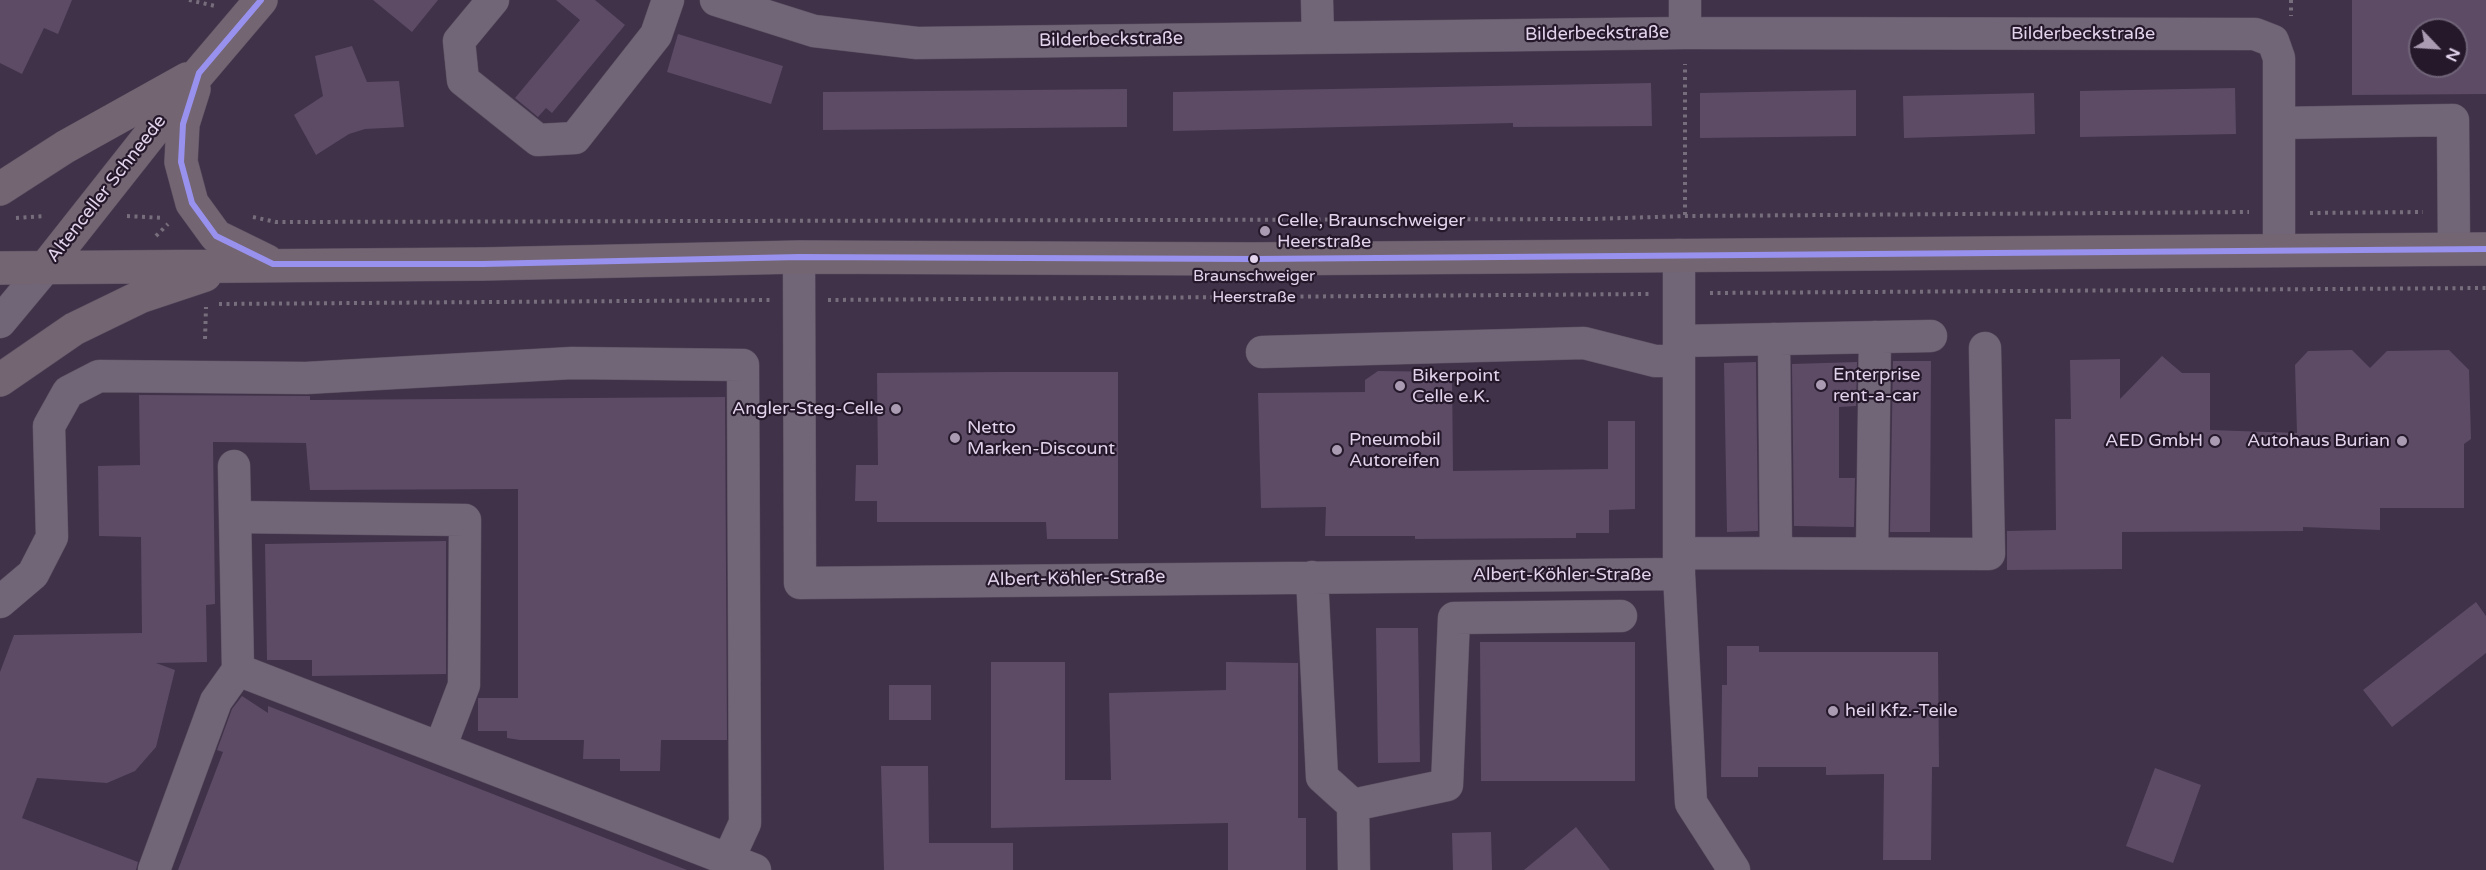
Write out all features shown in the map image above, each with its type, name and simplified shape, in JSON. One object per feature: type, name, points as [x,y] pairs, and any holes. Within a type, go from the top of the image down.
[{"type":"main road","name":"Altenceller Schneede","points":[[45,268],[261,0]]},
{"type":"main road","points":[[0,189],[65,147],[200,73]]},
{"type":"main road","points":[[200,73],[183,124],[181,153],[181,162],[192,202],[216,236],[273,264]]},
{"type":"main road","points":[[0,268],[494,264],[800,257],[1254,259],[2470,248]]},
{"type":"main road","points":[[0,380],[74,329],[142,296],[196,277],[273,264]]},
{"type":"street","points":[[493,0],[459,41],[463,80],[538,140],[575,138],[656,35],[668,0]]},
{"type":"street","name":"Bilderbeckstraße","points":[[716,0],[814,31],[917,43],[1685,33],[2254,34],[2273,41],[2279,58],[2279,249]]},
{"type":"street","points":[[1317,0],[1318,37]]},
{"type":"street","points":[[1685,0],[1685,33]]},
{"type":"street","points":[[2279,123],[2453,120],[2454,212],[2470,248]]},
{"type":"street","points":[[1679,255],[1677,293],[1679,563],[1691,803],[1734,870]]},
{"type":"street","name":"Albert-Köhler-Straße","points":[[800,257],[800,583],[1312,577],[1679,563],[1776,553],[1989,554],[1985,348]]},
{"type":"street","points":[[0,322],[45,268]]},
{"type":"street","points":[[1262,352],[1584,343],[1655,362],[1679,351],[1774,339],[1931,336]]},
{"type":"street","points":[[1872,553],[1875,337]]},
{"type":"street","points":[[1774,339],[1776,553]]},
{"type":"street","points":[[0,602],[33,574],[51,537],[49,426],[68,392],[99,375],[306,378],[572,363],[743,365],[745,823],[742,865],[238,670]]},
{"type":"street","points":[[154,870],[216,701],[238,670],[234,466]]},
{"type":"street","points":[[235,517],[465,520],[464,685],[440,748]]},
{"type":"street","points":[[1312,577],[1322,777],[1353,805],[1354,870]]},
{"type":"street","points":[[1353,805],[1447,785],[1454,618],[1621,616]]},
{"type":"path","points":[[1685,33],[1685,216]]},
{"type":"path","points":[[242,214],[276,222],[1593,219],[1685,216],[2454,212]]},
{"type":"path","points":[[218,304],[2486,288]]},
{"type":"path","points":[[195,304],[206,304],[205,339]]},
{"type":"building","points":[[0,0],[72,0],[58,34],[44,28],[22,74],[0,63]]},
{"type":"building","points":[[373,0],[438,0],[412,32]]},
{"type":"building","points":[[556,0],[595,0],[625,25],[552,113],[546,108],[538,117],[515,98],[580,20]]},
{"type":"building","points":[[2352,0],[2486,0],[2486,94],[2352,95]]},
{"type":"building","points":[[678,34],[783,66],[771,104],[667,72]]},
{"type":"building","points":[[352,46],[367,82],[399,81],[404,127],[365,129],[349,134],[316,155],[294,115],[323,96],[315,56]]},
{"type":"building","points":[[1651,83],[1652,126],[1513,127],[1513,123],[1173,131],[1173,92]]},
{"type":"building","points":[[2235,88],[2236,134],[2080,137],[2080,91]]},
{"type":"building","points":[[1127,89],[1127,127],[823,130],[823,92]]},
{"type":"building","points":[[1856,90],[1856,136],[1700,138],[1700,93]]},
{"type":"building","points":[[2034,93],[2035,134],[1904,138],[1903,96]]},
{"type":"building","points":[[2352,350],[2370,368],[2387,351],[2449,350],[2469,370],[2471,439],[2464,444],[2464,508],[2380,508],[2380,530],[2303,527],[2303,531],[2122,532],[2122,569],[2007,570],[2007,531],[2056,530],[2055,419],[2071,419],[2070,360],[2120,359],[2120,399],[2162,356],[2182,373],[2210,373],[2210,430],[2297,433],[2295,365],[2308,351]]},
{"type":"building","points":[[1893,361],[1931,361],[1930,532],[1890,532]]},
{"type":"building","points":[[1756,362],[1758,531],[1727,532],[1724,363]]},
{"type":"building","points":[[1857,362],[1856,406],[1839,407],[1839,478],[1855,478],[1854,527],[1794,526],[1792,364]]},
{"type":"building","points":[[1378,371],[1452,372],[1453,471],[1608,469],[1608,421],[1635,421],[1635,509],[1609,510],[1609,533],[1576,533],[1576,538],[1415,539],[1415,536],[1325,536],[1326,507],[1261,508],[1258,393],[1365,392],[1365,380]]},
{"type":"building","points":[[1118,372],[1118,539],[1047,539],[1046,522],[877,522],[877,501],[855,501],[856,465],[878,465],[877,373]]},
{"type":"building","points":[[139,395],[310,396],[310,400],[725,397],[727,740],[661,740],[660,771],[620,771],[620,759],[583,759],[584,740],[520,740],[507,738],[507,731],[478,731],[478,698],[518,698],[518,489],[310,490],[306,443],[213,442],[215,604],[206,605],[207,662],[156,663],[175,670],[156,747],[135,771],[107,783],[37,778],[22,818],[138,862],[136,870],[0,870],[0,672],[14,635],[142,633],[141,537],[99,536],[98,466],[140,465]]},
{"type":"building","points":[[446,541],[446,674],[312,676],[312,660],[267,660],[265,544]]},
{"type":"building","points":[[2476,602],[2486,616],[2486,653],[2392,727],[2363,690]]},
{"type":"building","points":[[1376,628],[1418,628],[1420,762],[1378,763]]},
{"type":"building","points":[[1480,642],[1635,642],[1635,781],[1481,781]]},
{"type":"building","name":"heil Kfz.-Teile","points":[[1727,646],[1759,646],[1759,652],[1938,652],[1939,767],[1932,767],[1931,860],[1883,860],[1884,774],[1826,775],[1826,767],[1758,767],[1758,777],[1721,777],[1722,685],[1727,685]]},
{"type":"building","points":[[991,662],[1065,662],[1065,780],[1111,780],[1109,693],[1226,690],[1226,662],[1298,663],[1298,818],[1306,818],[1306,870],[1228,870],[1228,823],[991,828]]},
{"type":"building","points":[[889,685],[931,685],[931,720],[889,720]]},
{"type":"building","points":[[242,696],[268,713],[268,706],[687,870],[178,870],[223,752],[217,750],[232,709]]},
{"type":"building","points":[[881,766],[928,766],[929,843],[1013,843],[1013,870],[884,870]]},
{"type":"building","points":[[2155,768],[2201,785],[2173,863],[2126,846]]},
{"type":"building","points":[[1576,827],[1610,870],[1524,870]]},
{"type":"building","points":[[1491,832],[1492,870],[1453,870],[1452,833]]},
{"type":"transit line","points":[[261,0],[199,73],[183,124],[181,162],[192,203],[216,236],[273,264],[483,264],[799,257],[1254,259],[2486,249]]},
{"type":"place","name":"Celle, Braunschweiger Heerstraße","points":[[1265,231]]},
{"type":"place","name":"Braunschweiger Heerstraße","points":[[1254,259]]},
{"type":"place","name":"Enterprise rent-a-car","points":[[1821,385]]},
{"type":"place","name":"Bikerpoint Celle e.K.","points":[[1400,386]]},
{"type":"place","name":"Angler-Steg-Celle","points":[[896,409]]},
{"type":"place","name":"Netto Marken-Discount","points":[[955,438]]},
{"type":"place","name":"AED GmbH","points":[[2215,441]]},
{"type":"place","name":"Autohaus Burian","points":[[2402,441]]},
{"type":"place","name":"Pneumobil Autoreifen","points":[[1337,450]]},
{"type":"place","name":"heil Kfz.-Teile","points":[[1833,711]]}]
